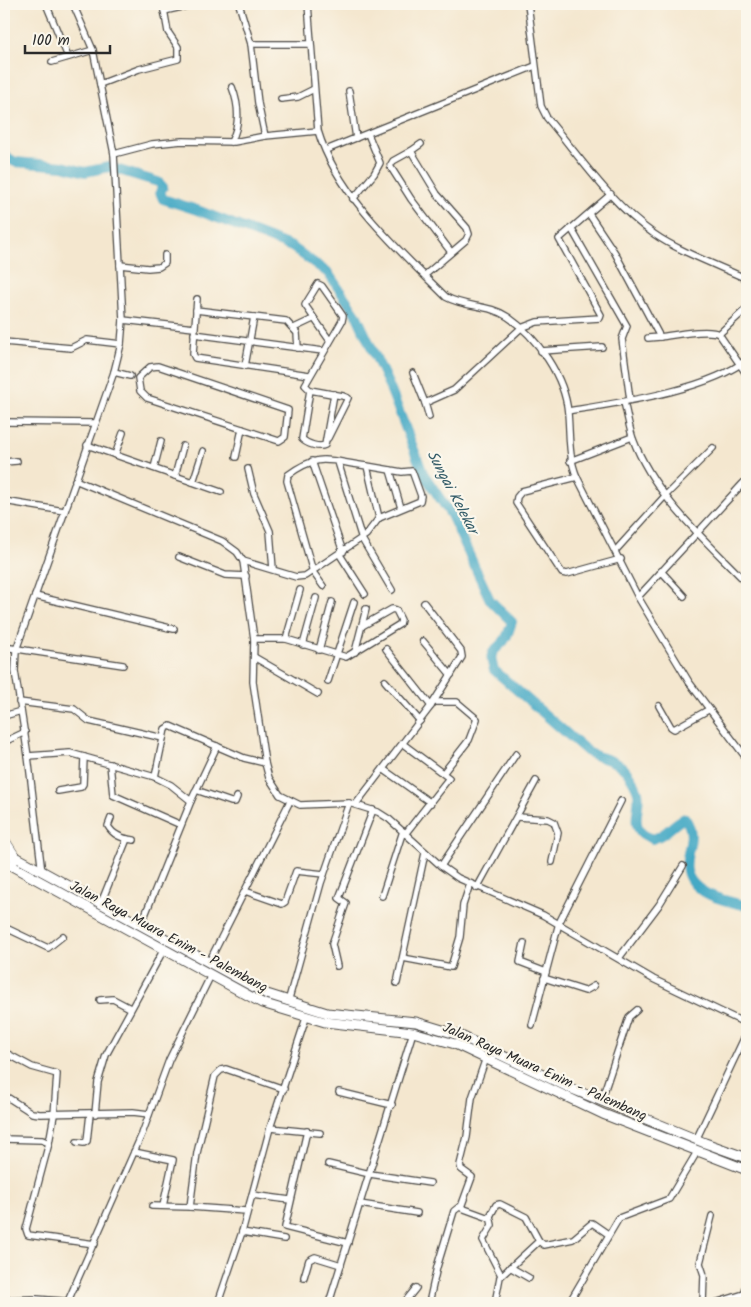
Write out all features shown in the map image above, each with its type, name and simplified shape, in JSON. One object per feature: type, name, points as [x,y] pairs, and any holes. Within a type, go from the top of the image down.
[{"type":"main road","name":"Jalan Raya Muara Enim - Palembang","points":[[4,853],[10,862],[41,883],[262,1003],[306,1018],[413,1032],[455,1044],[569,1099],[697,1152],[747,1170]]},
{"type":"main road","name":"Jalan Raya Muara Enim - Palembang","points":[[10,862],[42,872],[256,989],[288,1002],[327,1012],[406,1021],[436,1028],[485,1046],[662,1126],[747,1158]]},
{"type":"main road","points":[[89,908],[98,901]]},
{"type":"main road","points":[[658,1136],[662,1126]]},
{"type":"main road","points":[[672,1142],[675,1131]]},
{"type":"street","points":[[46,4],[68,57]]},
{"type":"street","points":[[41,883],[42,872],[28,756],[14,666],[16,650],[114,372],[123,320],[114,156],[93,50],[73,4]]},
{"type":"street","points":[[100,84],[139,69],[178,59],[177,44],[168,32],[163,4]]},
{"type":"street","points":[[164,11],[195,4]]},
{"type":"street","points":[[239,4],[251,44],[258,103],[265,136]]},
{"type":"street","points":[[308,4],[318,131],[326,150],[353,199],[446,297],[455,302],[500,312],[521,328],[541,351],[562,384],[568,411],[570,461],[577,477],[621,559],[638,597],[689,682],[708,710],[747,759]]},
{"type":"street","points":[[528,4],[535,66],[543,112],[611,194],[634,218],[655,235],[747,279]]},
{"type":"street","points":[[251,44],[310,44]]},
{"type":"street","points":[[52,62],[93,50]]},
{"type":"street","points":[[326,150],[535,66]]},
{"type":"street","points":[[231,142],[238,123],[236,97],[232,87]]},
{"type":"street","points":[[281,99],[298,96],[314,89]]},
{"type":"street","points":[[349,91],[356,138]]},
{"type":"street","points":[[114,156],[152,144],[182,141],[231,142],[265,136],[318,131]]},
{"type":"street","points":[[353,199],[374,174],[380,162],[368,134]]},
{"type":"street","points":[[421,144],[393,161],[390,166],[410,199],[452,252]]},
{"type":"street","points":[[411,150],[437,194],[469,232],[468,238],[425,275]]},
{"type":"street","points":[[425,403],[454,390],[521,328],[536,322],[600,318],[601,315],[559,241],[571,228],[611,194]]},
{"type":"street","points":[[589,214],[615,253],[660,337]]},
{"type":"street","points":[[571,228],[627,326],[622,339],[632,437],[665,496],[696,532],[743,579]]},
{"type":"street","points":[[120,265],[158,267],[165,263],[165,255]]},
{"type":"street","points":[[310,390],[302,439],[321,447],[325,445],[348,401],[346,397],[310,390],[305,384],[309,375],[330,341],[343,316],[322,286],[318,284],[305,305],[330,341]]},
{"type":"street","points":[[196,299],[195,358],[309,375]]},
{"type":"street","points":[[719,334],[747,308]]},
{"type":"street","points":[[196,310],[286,321],[294,328],[298,336],[298,348]]},
{"type":"street","points":[[245,366],[254,317]]},
{"type":"street","points":[[294,328],[313,319]]},
{"type":"street","points":[[123,320],[250,342],[323,351]]},
{"type":"street","points":[[648,338],[678,336],[710,330],[719,334],[739,366],[747,375]]},
{"type":"street","points":[[4,342],[71,348],[87,340],[120,344]]},
{"type":"street","points":[[541,351],[602,347]]},
{"type":"street","points":[[568,411],[627,401],[715,379],[739,366],[747,359]]},
{"type":"street","points":[[114,372],[134,377],[150,367],[158,366],[288,411],[285,437],[282,441],[146,398],[140,391],[134,377]]},
{"type":"street","points":[[413,373],[429,417]]},
{"type":"street","points":[[328,438],[334,394]]},
{"type":"street","points":[[4,422],[95,423]]},
{"type":"street","points":[[236,457],[242,429]]},
{"type":"street","points":[[115,455],[123,433]]},
{"type":"street","points":[[570,461],[632,437]]},
{"type":"street","points":[[154,468],[161,441]]},
{"type":"street","points":[[87,446],[221,492]]},
{"type":"street","points":[[175,476],[183,446]]},
{"type":"street","points":[[616,550],[665,496],[713,448]]},
{"type":"street","points":[[193,482],[204,451]]},
{"type":"street","points":[[243,561],[301,577],[313,572],[362,539],[379,518],[420,500],[421,496],[412,471],[390,470],[323,458],[312,461],[287,478],[313,572],[322,586]]},
{"type":"street","points":[[4,462],[17,461]]},
{"type":"street","points":[[312,461],[342,554],[365,594]]},
{"type":"street","points":[[338,462],[362,539],[392,590]]},
{"type":"street","points":[[367,466],[379,518]]},
{"type":"street","points":[[248,469],[254,494],[270,531],[273,570]]},
{"type":"street","points":[[390,470],[401,508]]},
{"type":"street","points":[[577,477],[522,491],[517,497],[516,503],[562,573],[567,574],[621,559]]},
{"type":"street","points":[[638,597],[696,532],[747,479]]},
{"type":"street","points":[[75,480],[222,542],[237,552],[243,561],[246,576],[254,639],[253,682],[265,763],[272,785],[290,801],[305,806],[348,803],[373,810],[389,819],[441,866],[470,884],[513,901],[559,924],[653,979],[747,1024]]},
{"type":"street","points":[[4,501],[64,512]]},
{"type":"street","points":[[179,557],[225,575],[246,576]]},
{"type":"street","points":[[661,571],[684,596]]},
{"type":"street","points":[[286,639],[300,590]]},
{"type":"street","points":[[35,596],[174,629]]},
{"type":"street","points":[[303,645],[316,598]]},
{"type":"street","points":[[318,650],[332,602]]},
{"type":"street","points":[[328,681],[354,602]]},
{"type":"street","points":[[356,804],[433,704],[461,660],[462,654],[424,602]]},
{"type":"street","points":[[355,652],[366,609]]},
{"type":"street","points":[[254,639],[286,639],[346,657],[400,624],[401,620],[396,610],[392,610],[362,626]]},
{"type":"street","points":[[424,641],[451,675]]},
{"type":"street","points":[[4,648],[123,665]]},
{"type":"street","points":[[386,649],[433,704]]},
{"type":"street","points":[[254,657],[318,694]]},
{"type":"street","points":[[385,681],[420,721]]},
{"type":"street","points":[[19,702],[74,709],[89,720],[163,738]]},
{"type":"street","points":[[433,704],[457,702],[477,719],[469,740],[444,772]]},
{"type":"street","points":[[659,706],[674,728],[708,710]]},
{"type":"street","points":[[4,716],[21,711]]},
{"type":"street","points":[[155,777],[165,730],[170,726],[244,758],[265,763]]},
{"type":"street","points":[[4,742],[25,732]]},
{"type":"street","points":[[382,896],[404,833],[449,780],[444,772],[403,744]]},
{"type":"street","points":[[141,925],[181,825],[217,746]]},
{"type":"street","points":[[28,756],[63,752],[110,764],[155,777],[171,785],[192,801]]},
{"type":"street","points":[[441,866],[516,754]]},
{"type":"street","points":[[58,791],[81,787],[83,784],[84,757]]},
{"type":"street","points":[[110,764],[113,795],[181,825]]},
{"type":"street","points":[[383,768],[431,803]]},
{"type":"street","points":[[477,888],[536,781]]},
{"type":"street","points":[[196,790],[231,802],[235,802],[238,797]]},
{"type":"street","points":[[209,962],[290,801]]},
{"type":"street","points":[[532,1025],[559,924],[621,801]]},
{"type":"street","points":[[288,1002],[324,874],[348,803]]},
{"type":"street","points":[[336,966],[332,944],[346,904],[339,898],[373,810]]},
{"type":"street","points":[[111,818],[108,826],[110,830],[127,839],[134,840]]},
{"type":"street","points":[[517,818],[548,819],[554,822],[558,832],[552,862]]},
{"type":"street","points":[[4,838],[10,862]]},
{"type":"street","points":[[98,901],[127,839]]},
{"type":"street","points":[[397,983],[425,853]]},
{"type":"street","points":[[619,958],[659,906],[683,866]]},
{"type":"street","points":[[245,891],[282,904],[285,902],[296,871],[324,874]]},
{"type":"street","points":[[403,958],[451,967],[460,937],[463,905],[470,884]]},
{"type":"street","points":[[4,927],[48,948],[63,936]]},
{"type":"street","points":[[524,943],[520,962],[545,975],[585,991],[594,986]]},
{"type":"street","points":[[77,1142],[84,1143],[88,1141],[104,1061],[130,1008],[164,949]]},
{"type":"street","points":[[68,1301],[95,1244],[134,1152],[176,1046],[211,975]]},
{"type":"street","points":[[100,1000],[113,999],[130,1008]]},
{"type":"street","points":[[601,1100],[629,1017],[637,1010]]},
{"type":"street","points":[[218,1303],[242,1232],[246,1211],[270,1128],[306,1018]]},
{"type":"street","points":[[329,1303],[392,1105],[413,1032]]},
{"type":"street","points":[[696,1140],[747,1032]]},
{"type":"street","points":[[4,1052],[32,1067],[57,1074],[54,1115],[49,1143],[27,1232],[31,1236],[95,1244]]},
{"type":"street","points":[[429,1303],[437,1267],[454,1210],[461,1207],[472,1177],[461,1169],[460,1165],[467,1137],[472,1098],[486,1058]]},
{"type":"street","points":[[190,1207],[198,1145],[218,1072],[226,1069],[284,1089]]},
{"type":"street","points":[[339,1092],[392,1105]]},
{"type":"street","points":[[4,1095],[32,1113],[54,1115],[132,1112],[149,1114]]},
{"type":"street","points":[[270,1128],[320,1133]]},
{"type":"street","points":[[306,1131],[290,1200],[286,1228],[348,1243]]},
{"type":"street","points":[[4,1139],[42,1140],[49,1143]]},
{"type":"street","points":[[134,1152],[173,1160],[162,1206]]},
{"type":"street","points":[[569,1303],[608,1234],[622,1216],[668,1199],[697,1152]]},
{"type":"street","points":[[328,1164],[370,1174],[430,1183]]},
{"type":"street","points":[[252,1194],[290,1200]]},
{"type":"street","points":[[360,1204],[417,1213]]},
{"type":"street","points":[[461,1207],[486,1218],[490,1216],[498,1204],[524,1215],[539,1241],[544,1244],[570,1240],[592,1223],[608,1234]]},
{"type":"street","points":[[152,1206],[246,1211]]},
{"type":"street","points":[[490,1216],[492,1225],[483,1240],[502,1275]]},
{"type":"street","points":[[703,1303],[704,1275],[700,1263],[712,1216]]},
{"type":"street","points":[[242,1232],[284,1239]]},
{"type":"street","points":[[495,1303],[497,1285],[502,1275],[539,1241]]},
{"type":"street","points":[[304,1277],[309,1260],[315,1256],[341,1265]]},
{"type":"street","points":[[510,1267],[529,1278]]},
{"type":"street","points":[[715,1303],[746,1293],[747,1278]]},
{"type":"street","points":[[404,1303],[416,1288]]},
{"type":"street","points":[[4,1300],[88,1303]]},
{"type":"waterway","name":"Sungai Kelekar","points":[[4,155],[15,162],[63,166],[85,172],[109,167],[158,182],[163,187],[160,192],[163,199],[197,210],[292,247],[328,273],[356,314],[390,388],[423,473],[451,515],[490,600],[512,622],[505,639],[493,653],[491,659],[494,670],[588,752],[618,764],[626,771],[638,792],[637,822],[642,834],[653,839],[685,818],[691,832],[686,864],[687,871],[695,885],[702,891],[719,899],[744,905],[747,903]]}]
